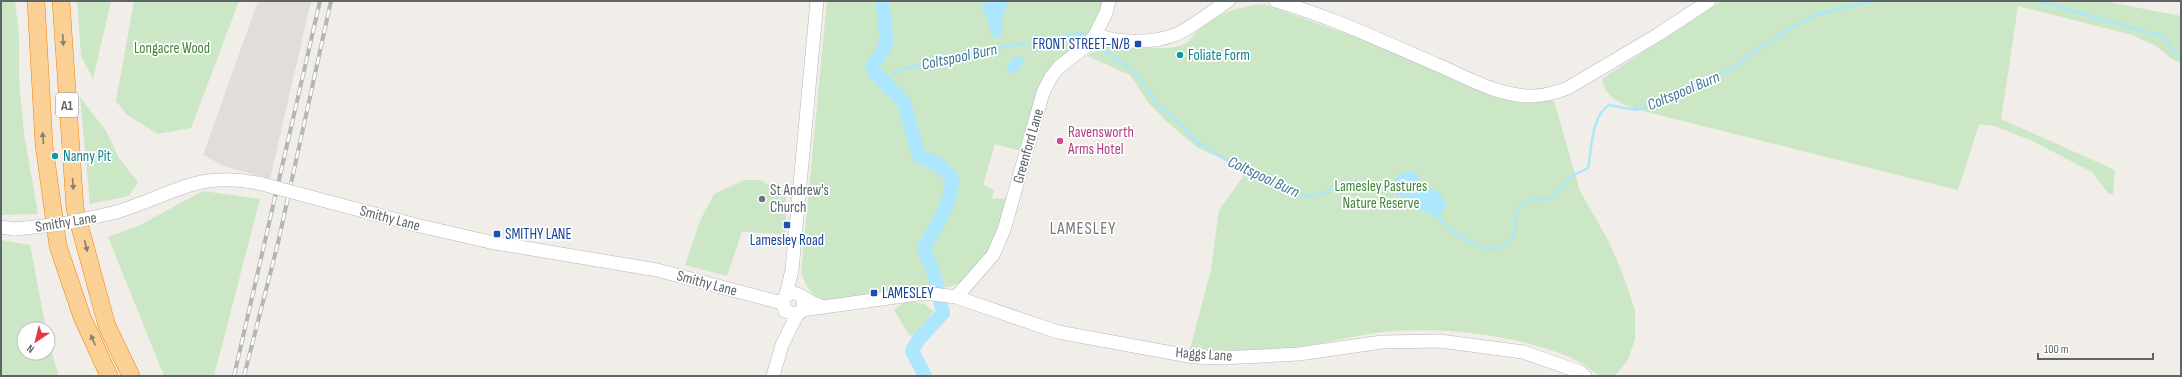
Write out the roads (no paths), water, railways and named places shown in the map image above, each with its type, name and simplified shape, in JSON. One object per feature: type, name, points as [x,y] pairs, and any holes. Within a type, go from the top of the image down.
[{"type":"highway","name":"A1","points":[[36,1],[43,137],[58,246],[82,317],[109,376]]},
{"type":"highway","name":"A1","points":[[60,1],[75,209],[107,326],[131,376]]},
{"type":"street","points":[[773,376],[794,303],[792,270],[817,1]]},
{"type":"street","name":"Greenford Lane","points":[[954,297],[993,255],[1004,230],[1043,93],[1051,77],[1095,35],[1106,13],[1109,1]]},
{"type":"street","points":[[1095,35],[1106,39],[1150,40],[1177,34],[1228,1]]},
{"type":"street","points":[[1276,1],[1340,23],[1473,80],[1509,93],[1533,96],[1554,93],[1568,88],[1659,34],[1709,1]]},
{"type":"street","name":"Smithy Lane","points":[[1,227],[15,229],[62,224],[113,213],[184,185],[202,181],[237,180],[262,184],[416,225],[490,242],[657,270],[794,303]]},
{"type":"street","name":"Haggs Lane","points":[[794,303],[825,306],[925,294],[954,297],[1058,332],[1194,357],[1221,358],[1299,354],[1382,342],[1440,341],[1523,352],[1580,372],[1585,376]]},
{"type":"water","points":[[984,1],[1007,1],[1006,10],[1002,18],[1001,36],[996,38],[991,34],[988,20],[981,7]]},
{"type":"water","points":[[1014,57],[1024,57],[1020,68],[1011,73],[1006,70],[1008,64]]},
{"type":"water","points":[[1411,171],[1416,172],[1423,184],[1441,194],[1446,204],[1440,218],[1391,191],[1392,183],[1396,177]]},
{"type":"waterway","points":[[882,1],[887,41],[882,52],[872,66],[875,73],[904,102],[919,156],[938,164],[952,178],[951,189],[946,207],[924,249],[934,274],[943,313],[918,340],[912,351],[925,376]]},
{"type":"waterway","name":"Coltspool Burn","points":[[1406,197],[1420,208],[1440,218],[1445,225],[1456,234],[1483,248],[1498,249],[1511,240],[1515,232],[1515,217],[1520,205],[1529,200],[1551,198],[1570,177],[1588,168],[1593,134],[1599,117],[1603,110],[1609,105],[1636,110],[1688,92],[1698,83],[1710,81],[1725,71],[1739,65],[1751,54],[1789,29],[1814,16],[1836,9],[1875,1]]},
{"type":"waterway","name":"Coltspool Burn","points":[[2038,1],[2165,37],[2174,53],[2181,55]]},
{"type":"waterway","name":"Coltspool Burn","points":[[882,81],[901,69],[986,50],[1081,33],[1087,38]]},
{"type":"waterway","name":"Coltspool Burn","points":[[1093,43],[1135,72],[1159,106],[1186,129],[1192,139],[1234,164],[1294,194],[1307,196],[1321,194],[1351,182],[1365,182],[1402,195]]},
{"type":"railway","points":[[234,376],[320,1]]},
{"type":"railway","points":[[244,376],[278,243],[331,1]]},
{"type":"place","name":"FRONT STREET-N/B","points":[[1138,44]]},
{"type":"place","name":"Foliate Form","points":[[1180,55]]},
{"type":"place","name":"Ravensworth Arms Hotel","points":[[1060,141]]},
{"type":"place","name":"Nanny Pit","points":[[55,156]]},
{"type":"place","name":"St Andrew's Church","points":[[762,199]]},
{"type":"place","name":"Lamesley Road","points":[[787,225]]},
{"type":"place","name":"SMITHY LANE","points":[[497,234]]},
{"type":"place","name":"LAMESLEY","points":[[874,293]]},
{"type":"district","name":"LAMESLEY","points":[[1083,228]]},
{"type":"park label","name":"Longacre Wood","points":[[172,48]]},
{"type":"park label","name":"Lamesley Pastures Nature Reserve","points":[[1381,194]]}]
